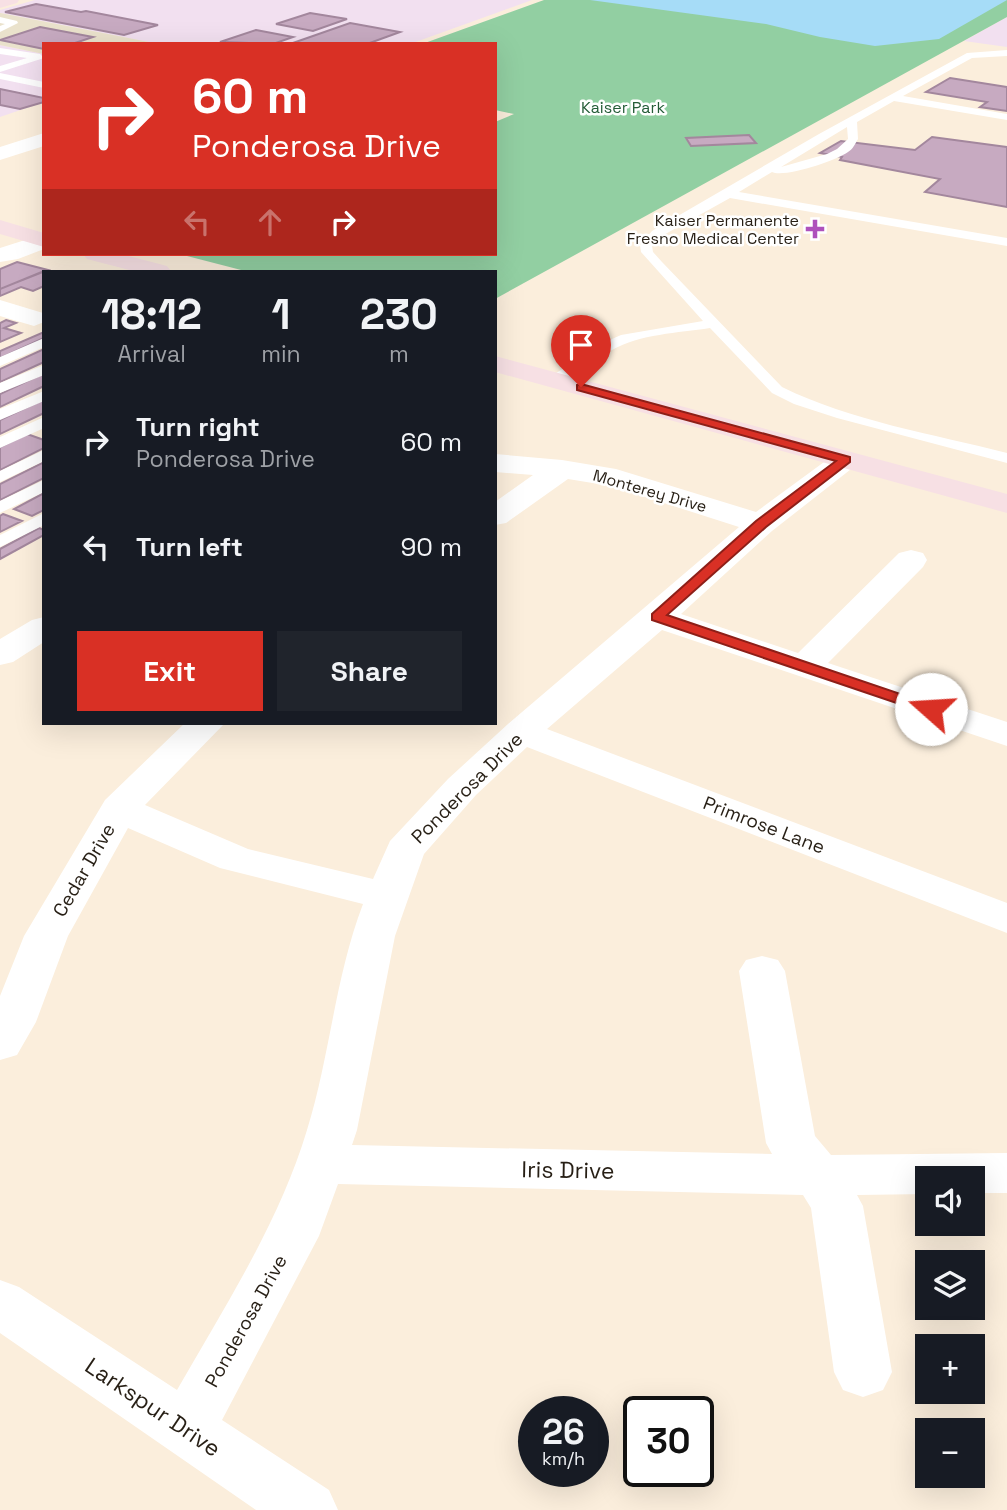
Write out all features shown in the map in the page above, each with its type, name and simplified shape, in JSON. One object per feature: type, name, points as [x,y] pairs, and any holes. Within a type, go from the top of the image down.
[{"type":"main road","points":[[0,3],[11,0]]},
{"type":"main road","points":[[103,256],[155,270]]},
{"type":"main road","points":[[497,365],[1007,504]]},
{"type":"street","points":[[0,154],[42,140]]},
{"type":"street","points":[[5,246],[42,240]]},
{"type":"street","points":[[0,308],[34,318]]},
{"type":"street","name":"Ponderosa Drive","points":[[186,1429],[293,1236],[332,1130],[373,936],[405,850],[462,787],[521,732],[657,617],[761,524],[845,460]]},
{"type":"street","name":"Monterey Drive","points":[[497,463],[562,469],[616,478],[761,524]]},
{"type":"street","points":[[497,515],[562,469]]},
{"type":"street","points":[[804,667],[911,560]]},
{"type":"street","points":[[657,617],[1007,735]]},
{"type":"street","points":[[0,653],[42,628]]},
{"type":"street","name":"Cedar Drive","points":[[0,1043],[13,1022],[46,936],[119,809],[204,725]]},
{"type":"street","name":"Primrose Lane","points":[[521,732],[1007,919]]},
{"type":"street","points":[[119,809],[235,859],[387,896]]},
{"type":"street","points":[[762,971],[791,1143],[818,1175],[836,1206],[863,1372]]},
{"type":"street","name":"Iris Drive","points":[[319,1164],[818,1175],[1007,1173]]},
{"type":"street","name":"Larkspur Drive","points":[[0,1303],[307,1510]]},
{"type":"lane","points":[[0,20],[14,23],[0,29]]},
{"type":"lane","points":[[0,51],[40,57],[0,69]]},
{"type":"lane","points":[[1007,53],[970,55],[788,156],[656,234],[646,245],[647,252],[657,265],[777,390],[799,401],[1007,458]]},
{"type":"lane","points":[[0,76],[42,85]]},
{"type":"lane","points":[[895,97],[1007,117]]},
{"type":"lane","points":[[761,174],[844,151],[853,139],[852,122]]},
{"type":"lane","points":[[731,192],[1007,242]]},
{"type":"lane","points":[[555,380],[608,346],[626,338],[713,324]]},
{"type":"lane","points":[[0,362],[42,343]]},
{"type":"lane","points":[[0,389],[42,370]]},
{"type":"lane","points":[[0,415],[42,396]]},
{"type":"lane","points":[[0,443],[42,423]]},
{"type":"lane","points":[[0,477],[42,456]]},
{"type":"lane","points":[[0,508],[42,486]]},
{"type":"lane","points":[[0,542],[42,519]]},
{"type":"shaded area","points":[[35,0],[532,0],[416,42],[149,42],[0,13],[0,10]]},
{"type":"shaded area","points":[[0,13],[149,42],[42,42],[42,54],[0,45]]},
{"type":"shaded area","points":[[1007,17],[1007,47],[964,41]]},
{"type":"shaded area","points":[[0,45],[42,54],[42,103],[0,117]]},
{"type":"green space","name":"Kaiser Park","points":[[544,0],[1007,0],[1007,17],[497,298],[497,270],[241,270],[187,256],[497,256],[497,121],[514,114],[497,110],[497,42],[428,42]]},
{"type":"water","points":[[590,0],[1007,0],[939,39],[875,46],[766,24]]},
{"type":"building","points":[[36,4],[158,25],[124,35],[5,12]]},
{"type":"building","points":[[310,13],[347,19],[313,31],[276,24]]},
{"type":"building","points":[[350,23],[400,32],[372,42],[296,42]]},
{"type":"building","points":[[40,27],[93,37],[78,42],[42,42],[42,49],[0,40]]},
{"type":"building","points":[[256,30],[293,37],[279,42],[220,42]]},
{"type":"building","points":[[950,78],[1007,87],[1007,111],[980,107],[987,102],[926,92]]},
{"type":"building","points":[[0,89],[42,98],[42,103],[20,109],[0,105]]},
{"type":"building","points":[[749,135],[756,143],[691,146],[686,138]]},
{"type":"building","points":[[932,137],[1007,147],[1007,207],[925,192],[940,179],[840,160],[842,157],[820,153],[841,141],[915,150]]},
{"type":"building","points":[[17,262],[48,270],[42,270],[42,272],[0,289],[0,269]]},
{"type":"building","points":[[42,272],[42,287],[33,291],[21,287],[0,296],[0,289]]},
{"type":"building","points":[[6,320],[16,323],[4,328],[21,333],[0,342],[0,323]]},
{"type":"building","points":[[42,333],[42,339],[0,358],[0,351]]},
{"type":"building","points":[[42,350],[42,363],[0,382],[0,369]]},
{"type":"building","points":[[42,374],[42,387],[0,407],[0,394]]},
{"type":"building","points":[[42,400],[42,414],[0,434],[0,420]]},
{"type":"building","points":[[27,434],[42,439],[42,449],[0,470],[0,447]]},
{"type":"building","points":[[42,463],[42,479],[0,500],[0,484]]},
{"type":"building","points":[[42,494],[42,511],[32,516],[14,509]]},
{"type":"building","points":[[3,514],[22,521],[0,532],[0,516]]},
{"type":"building","points":[[39,528],[42,529],[42,536],[0,559],[0,549]]},
{"type":"place","name":"Kaiser Permanente Fresno Medical Center","points":[[815,229]]},
{"type":"route","points":[[581,387],[845,460],[761,524],[657,617],[931,709]]}]
